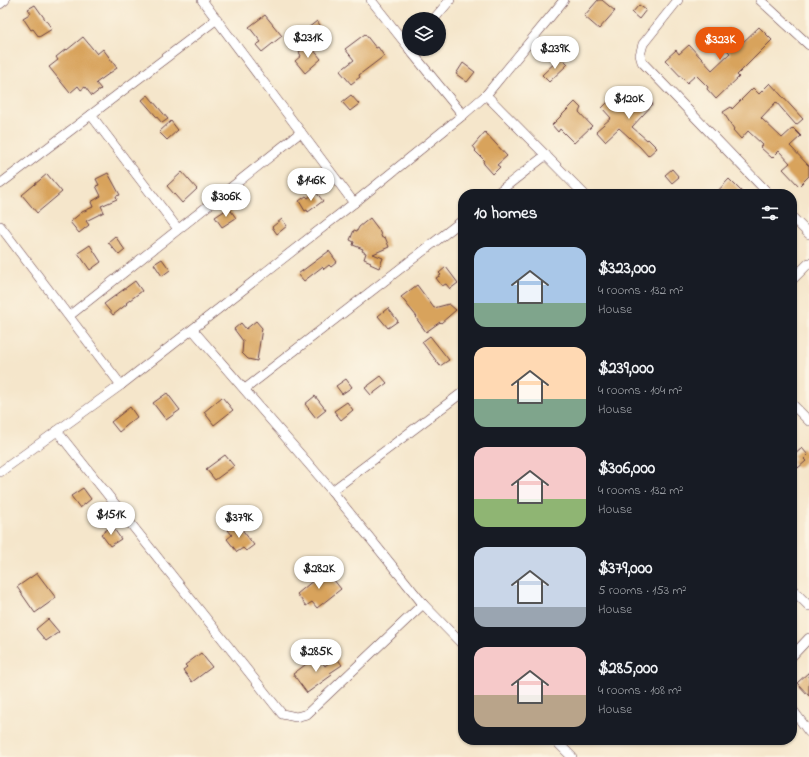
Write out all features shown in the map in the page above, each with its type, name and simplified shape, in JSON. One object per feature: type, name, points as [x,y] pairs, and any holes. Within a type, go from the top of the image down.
[{"type":"street","points":[[0,4],[5,0]]},
{"type":"street","points":[[202,0],[354,204]]},
{"type":"street","points":[[370,0],[402,39]]},
{"type":"street","points":[[440,12],[450,0]]},
{"type":"street","points":[[0,472],[121,385],[193,330],[354,204],[463,115],[486,95],[564,0]]},
{"type":"street","points":[[678,0],[643,44],[640,55],[642,62],[764,189]]},
{"type":"street","points":[[760,0],[809,45]]},
{"type":"street","points":[[0,184],[217,19]]},
{"type":"street","points":[[415,56],[463,115]]},
{"type":"street","points":[[486,95],[579,189]]},
{"type":"street","points":[[91,115],[178,229]]},
{"type":"street","points":[[68,316],[301,132]]},
{"type":"street","points":[[502,189],[546,155]]},
{"type":"street","points":[[797,222],[809,234]]},
{"type":"street","points":[[245,389],[458,224]]},
{"type":"street","points":[[0,226],[121,385]]},
{"type":"street","points":[[797,275],[809,263]]},
{"type":"street","points":[[193,330],[332,491],[424,604],[458,640]]},
{"type":"street","points":[[332,491],[458,396]]},
{"type":"street","points":[[797,409],[809,421]]},
{"type":"street","points":[[57,431],[282,714],[296,717],[307,714],[424,604]]},
{"type":"street","points":[[797,594],[809,606]]},
{"type":"street","points":[[797,651],[809,638]]},
{"type":"street","points":[[797,716],[809,732]]},
{"type":"street","points":[[560,745],[572,757]]},
{"type":"building","points":[[598,0],[602,0],[615,11],[599,29],[584,16]]},
{"type":"building","points":[[35,5],[52,29],[39,37],[33,29],[31,30],[23,18],[31,13],[28,9]]},
{"type":"building","points":[[639,5],[646,10],[639,19],[632,13]]},
{"type":"building","points":[[265,15],[282,36],[262,52],[256,45],[261,42],[249,27]]},
{"type":"building","points":[[317,21],[323,29],[315,36],[308,28]]},
{"type":"building","points":[[759,27],[772,40],[737,75],[739,77],[716,99],[707,89],[708,87],[696,75],[687,83],[665,60],[676,50],[679,54],[689,45],[712,70],[730,53],[716,40],[728,28],[742,43]]},
{"type":"building","points":[[365,34],[376,48],[378,47],[384,56],[359,75],[360,77],[351,84],[340,71],[354,60],[345,49]]},
{"type":"building","points":[[83,37],[97,54],[103,49],[117,68],[96,83],[101,89],[92,96],[85,87],[81,90],[78,86],[70,93],[49,67],[58,60],[56,57]]},
{"type":"building","points":[[309,44],[321,59],[305,73],[295,61],[301,56],[299,52]]},
{"type":"building","points":[[561,57],[568,64],[549,82],[542,75]]},
{"type":"building","points":[[463,63],[475,72],[467,82],[456,74]]},
{"type":"building","points":[[770,83],[803,119],[796,125],[776,102],[761,118],[782,138],[793,128],[801,136],[790,146],[809,166],[809,176],[799,186],[783,169],[790,163],[779,151],[772,158],[760,147],[763,145],[748,131],[741,139],[733,130],[734,129],[723,112],[731,107],[732,109],[753,88],[759,94]]},
{"type":"building","points":[[640,88],[651,99],[650,100],[653,104],[632,127],[657,148],[648,156],[619,128],[605,141],[596,131],[611,118],[602,108],[608,102],[617,112]]},
{"type":"building","points":[[148,95],[168,119],[162,123],[142,100]]},
{"type":"building","points":[[351,95],[359,104],[350,111],[342,102]]},
{"type":"building","points":[[575,102],[581,108],[579,112],[592,126],[574,143],[560,129],[558,132],[552,125]]},
{"type":"building","points":[[171,121],[178,130],[167,140],[159,132]]},
{"type":"building","points":[[485,132],[507,156],[497,165],[500,167],[493,174],[484,164],[484,160],[475,151],[476,150],[473,146]]},
{"type":"building","points":[[672,169],[679,177],[672,183],[665,175]]},
{"type":"building","points":[[182,172],[197,189],[182,203],[167,186]]},
{"type":"building","points":[[108,173],[120,195],[116,196],[117,199],[101,206],[104,212],[86,221],[89,225],[79,233],[70,222],[82,212],[93,207],[91,202],[101,196],[96,186],[99,185],[96,179]]},
{"type":"building","points":[[47,174],[62,192],[37,213],[22,195]]},
{"type":"building","points":[[729,179],[739,189],[720,189]]},
{"type":"building","points":[[316,192],[323,201],[308,212],[307,210],[305,211],[299,201],[306,196],[308,198]]},
{"type":"building","points":[[229,208],[236,218],[222,227],[215,217]]},
{"type":"building","points":[[370,218],[379,230],[382,238],[385,237],[389,247],[373,254],[383,258],[379,268],[370,264],[371,262],[364,259],[366,253],[362,251],[363,249],[353,245],[354,242],[350,240],[354,230],[357,231],[359,227]]},
{"type":"building","points":[[282,219],[287,226],[277,234],[272,227]]},
{"type":"building","points":[[115,236],[125,250],[119,255],[108,242]]},
{"type":"building","points":[[90,245],[101,262],[90,270],[78,253]]},
{"type":"building","points":[[329,251],[337,262],[331,267],[329,265],[324,269],[322,267],[304,281],[298,274]]},
{"type":"building","points":[[162,259],[170,270],[162,276],[154,264]]},
{"type":"building","points":[[446,267],[458,283],[450,289],[446,284],[442,286],[436,278],[441,275],[439,273]]},
{"type":"building","points":[[135,281],[142,291],[113,315],[104,304]]},
{"type":"building","points":[[417,285],[434,308],[449,304],[456,310],[441,323],[440,322],[426,332],[416,318],[417,317],[401,297]]},
{"type":"building","points":[[388,308],[398,321],[388,328],[378,316]]},
{"type":"building","points":[[256,321],[262,328],[257,361],[248,359],[242,353],[243,341],[234,329],[241,323],[246,329]]},
{"type":"building","points":[[430,336],[449,360],[440,366],[422,342]]},
{"type":"building","points":[[381,376],[387,383],[371,395],[365,388]]},
{"type":"building","points":[[346,379],[352,387],[342,394],[336,386]]},
{"type":"building","points":[[167,393],[180,410],[166,420],[153,403]]},
{"type":"building","points":[[315,396],[326,410],[316,418],[305,404]]},
{"type":"building","points":[[222,397],[233,410],[214,425],[204,412]]},
{"type":"building","points":[[347,402],[353,410],[341,420],[334,411]]},
{"type":"building","points":[[130,407],[137,417],[119,432],[111,422]]},
{"type":"building","points":[[802,448],[808,455],[804,459],[806,461],[798,468],[797,467],[797,452]]},
{"type":"building","points":[[225,455],[234,466],[215,480],[206,469]]},
{"type":"building","points":[[83,488],[91,499],[80,508],[71,496]]},
{"type":"building","points":[[237,523],[254,545],[246,551],[243,548],[237,552],[227,539],[232,535],[228,530]]},
{"type":"building","points":[[112,526],[121,539],[110,546],[101,534]]},
{"type":"building","points":[[326,570],[341,589],[317,608],[312,602],[306,606],[297,594]]},
{"type":"building","points":[[37,573],[56,598],[35,613],[17,587]]},
{"type":"building","points":[[48,619],[59,632],[46,641],[36,629]]},
{"type":"building","points":[[201,653],[212,667],[192,682],[183,670],[187,667],[185,665]]},
{"type":"building","points":[[317,656],[325,666],[336,657],[342,665],[330,673],[332,675],[307,693],[293,674]]},
{"type":"building","points":[[809,672],[809,696],[797,683]]}]
